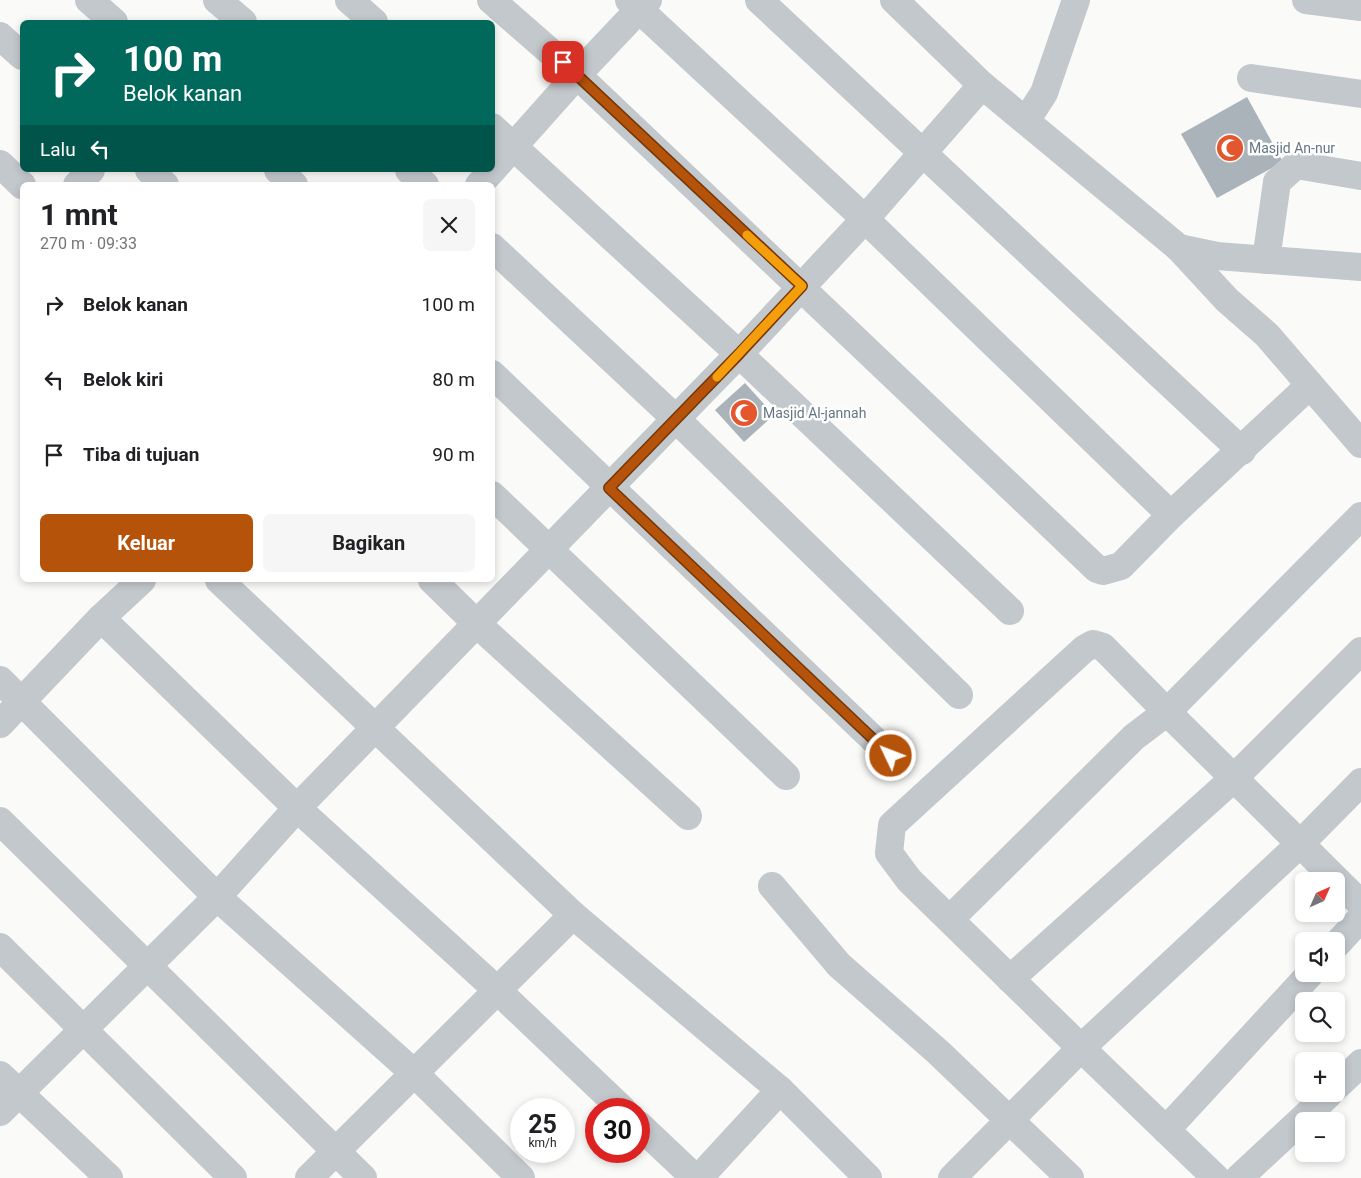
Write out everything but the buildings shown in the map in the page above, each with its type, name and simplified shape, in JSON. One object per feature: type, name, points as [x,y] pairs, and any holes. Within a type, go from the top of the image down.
[{"type":"street","points":[[89,0],[112,20]]},
{"type":"street","points":[[348,0],[372,20]]},
{"type":"street","points":[[491,0],[577,75],[802,286],[1097,569],[1103,571],[1121,566],[1171,515],[1242,451],[1310,385]]},
{"type":"street","points":[[759,0],[1242,451]]},
{"type":"street","points":[[894,0],[982,85],[1179,248],[1227,300],[1268,336],[1361,444]]},
{"type":"street","points":[[1026,121],[1044,93],[1076,0]]},
{"type":"street","points":[[1306,0],[1361,7]]},
{"type":"street","points":[[495,167],[639,3],[1171,515]]},
{"type":"street","points":[[0,36],[20,54]]},
{"type":"street","points":[[1251,78],[1361,94]]},
{"type":"street","points":[[109,1178],[6,1094],[84,1030],[217,897],[297,808],[739,354],[865,219],[982,85]]},
{"type":"street","points":[[495,129],[739,354],[1010,611]]},
{"type":"street","points":[[0,164],[20,183]]},
{"type":"street","points":[[1266,260],[1277,182],[1287,172],[1296,165],[1361,176]]},
{"type":"street","points":[[80,182],[89,172]]},
{"type":"street","points":[[151,172],[162,182]]},
{"type":"street","points":[[280,172],[291,182]]},
{"type":"street","points":[[411,172],[422,182]]},
{"type":"street","points":[[481,182],[490,172]]},
{"type":"street","points":[[1179,248],[1216,256],[1361,267]]},
{"type":"street","points":[[495,250],[676,419],[959,695]]},
{"type":"street","points":[[495,377],[891,756]]},
{"type":"street","points":[[495,498],[786,776]]},
{"type":"street","points":[[950,919],[1134,738],[1167,712],[1361,516]]},
{"type":"street","points":[[0,724],[101,618],[140,582]]},
{"type":"street","points":[[221,582],[573,915],[780,1090],[868,1178]]},
{"type":"street","points":[[434,582],[477,624],[688,816]]},
{"type":"street","points":[[101,618],[297,808],[497,990],[610,1098]]},
{"type":"street","points":[[1216,1178],[909,880],[889,853],[892,825],[1084,649],[1093,644],[1102,647],[1361,904]]},
{"type":"street","points":[[1010,979],[1233,778],[1361,651]]},
{"type":"street","points":[[0,680],[217,897],[414,1073],[521,1178]]},
{"type":"street","points":[[952,1178],[1081,1048],[1300,844],[1361,782]]},
{"type":"street","points":[[0,821],[363,1178]]},
{"type":"street","points":[[772,886],[839,965],[938,1052],[1070,1178]]},
{"type":"street","points":[[310,1178],[573,915]]},
{"type":"street","points":[[1345,935],[1361,918]]},
{"type":"street","points":[[0,947],[233,1178]]},
{"type":"street","points":[[1166,1130],[1303,982]]},
{"type":"street","points":[[1345,1078],[1361,1063]]},
{"type":"street","points":[[650,1135],[697,1178],[780,1090]]},
{"type":"street","points":[[1239,1178],[1320,1102]]},
{"type":"slow traffic","points":[[717,377],[802,286],[747,235]]},
{"type":"place","name":"Masjid An-nur","points":[[1230,148]]},
{"type":"place","name":"Masjid Al-jannah","points":[[744,413]]},
{"type":"route","points":[[563,62],[802,286],[609,488],[891,756]]}]
